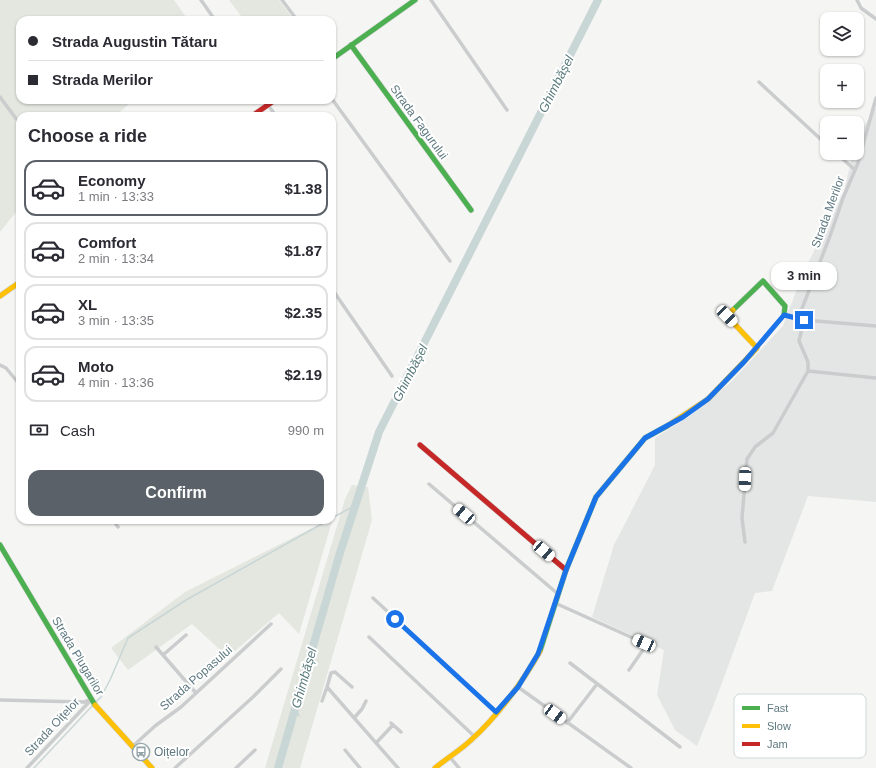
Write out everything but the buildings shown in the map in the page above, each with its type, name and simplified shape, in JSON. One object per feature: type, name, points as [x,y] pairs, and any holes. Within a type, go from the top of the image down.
[{"type":"street","points":[[201,0],[212,16]]},
{"type":"street","points":[[282,0],[294,16]]},
{"type":"street","points":[[336,56],[415,0]]},
{"type":"street","points":[[431,0],[507,110]]},
{"type":"street","points":[[857,0],[862,8],[876,19]]},
{"type":"street","name":"Strada Fagurului","points":[[351,45],[471,210]]},
{"type":"street","points":[[759,82],[820,139]]},
{"type":"street","points":[[0,97],[16,119]]},
{"type":"street","name":"Strada Merilor","points":[[798,319],[855,170],[876,98]]},
{"type":"street","points":[[336,104],[450,261]]},
{"type":"street","points":[[258,112],[268,105],[273,112]]},
{"type":"street","points":[[844,160],[855,170]]},
{"type":"street","points":[[436,768],[474,736],[496,712],[518,687],[540,650],[566,570],[594,500],[642,441],[683,417],[708,399],[757,348],[784,315],[784,306],[763,281],[727,316],[757,348]]},
{"type":"street","points":[[0,296],[16,285]]},
{"type":"street","points":[[336,295],[392,376]]},
{"type":"street","points":[[784,315],[804,320],[876,326]]},
{"type":"street","points":[[745,542],[742,518],[747,459],[755,447],[773,433],[808,371],[808,362],[798,342],[804,320]]},
{"type":"street","points":[[0,365],[6,368],[16,380]]},
{"type":"street","points":[[808,371],[876,378]]},
{"type":"street","points":[[420,445],[566,570]]},
{"type":"street","points":[[429,484],[558,594]]},
{"type":"street","name":"Strada Plugarilor","points":[[0,545],[92,701],[152,768]]},
{"type":"street","points":[[372,598],[496,712]]},
{"type":"street","points":[[555,603],[644,643],[645,647],[629,670]]},
{"type":"street","name":"Strada Popasului","points":[[133,746],[196,693],[272,624]]},
{"type":"street","points":[[163,655],[186,635]]},
{"type":"street","points":[[369,637],[474,736]]},
{"type":"street","points":[[156,647],[196,693]]},
{"type":"street","points":[[570,663],[680,747]]},
{"type":"street","points":[[175,768],[253,697],[281,668]]},
{"type":"street","points":[[322,701],[333,671],[352,687]]},
{"type":"street","points":[[567,723],[597,684]]},
{"type":"street","points":[[327,687],[398,768]]},
{"type":"street","points":[[518,687],[631,768]]},
{"type":"street","points":[[0,700],[92,701]]},
{"type":"street","points":[[354,718],[362,709],[366,700]]},
{"type":"street","name":"Strada Oițelor","points":[[27,768],[92,701]]},
{"type":"street","points":[[376,743],[392,724],[401,732]]},
{"type":"street","points":[[236,768],[255,750]]},
{"type":"street","points":[[345,750],[360,768]]},
{"type":"street","points":[[449,756],[459,768]]},
{"type":"shaded area","points":[[0,0],[174,0],[185,16],[16,16],[16,104],[129,104],[120,112],[16,112],[16,212],[0,232]]},
{"type":"shaded area","points":[[229,0],[279,0],[291,16],[241,16]]},
{"type":"shaded area","points":[[876,106],[876,502],[808,496],[772,591],[755,593],[697,746],[675,730],[657,695],[664,650],[592,617],[614,545],[655,465],[655,438],[691,415],[731,382],[783,326],[803,273],[844,191],[851,160],[864,160],[864,127]]},
{"type":"shaded area","points":[[352,485],[368,487],[372,520],[300,768],[265,768],[345,499]]},
{"type":"shaded area","points":[[320,524],[331,524],[299,634],[279,613],[228,657],[192,624],[128,670],[111,648],[185,592]]},
{"type":"waterway","name":"Ghimbășel","points":[[278,768],[339,556],[379,432],[598,0]]},
{"type":"waterway","points":[[336,516],[356,505]]},
{"type":"waterway","points":[[96,702],[101,697],[110,680],[128,638],[186,600],[322,524]]},
{"type":"waterway","points":[[34,768],[93,705]]},
{"type":"waterway","name":"Ghimbășel","points":[[295,707],[299,716]]},
{"type":"traffic: fast","points":[[336,56],[415,0]]},
{"type":"traffic: fast","points":[[351,45],[471,210]]},
{"type":"traffic: fast","points":[[733,310],[763,281],[785,306],[784,315]]},
{"type":"traffic: fast","points":[[540,651],[566,570],[596,497],[645,438],[667,426]]},
{"type":"traffic: fast","points":[[0,545],[95,705]]},
{"type":"traffic: slow","points":[[0,296],[16,285]]},
{"type":"traffic: slow","points":[[667,426],[708,399],[757,348],[727,316],[733,310]]},
{"type":"traffic: slow","points":[[435,768],[466,745],[490,722],[526,675],[540,651]]},
{"type":"traffic: slow","points":[[95,705],[152,768]]},
{"type":"traffic: jam","points":[[258,112],[269,104]]},
{"type":"traffic: jam","points":[[420,445],[566,570]]},
{"type":"place","name":"Oițelor","points":[[141,752]]},
{"type":"route","points":[[395,619],[496,712],[518,687],[540,650],[545,629],[566,570],[590,508],[596,497],[645,438],[683,417],[708,399],[757,348],[784,315],[804,320]]}]
